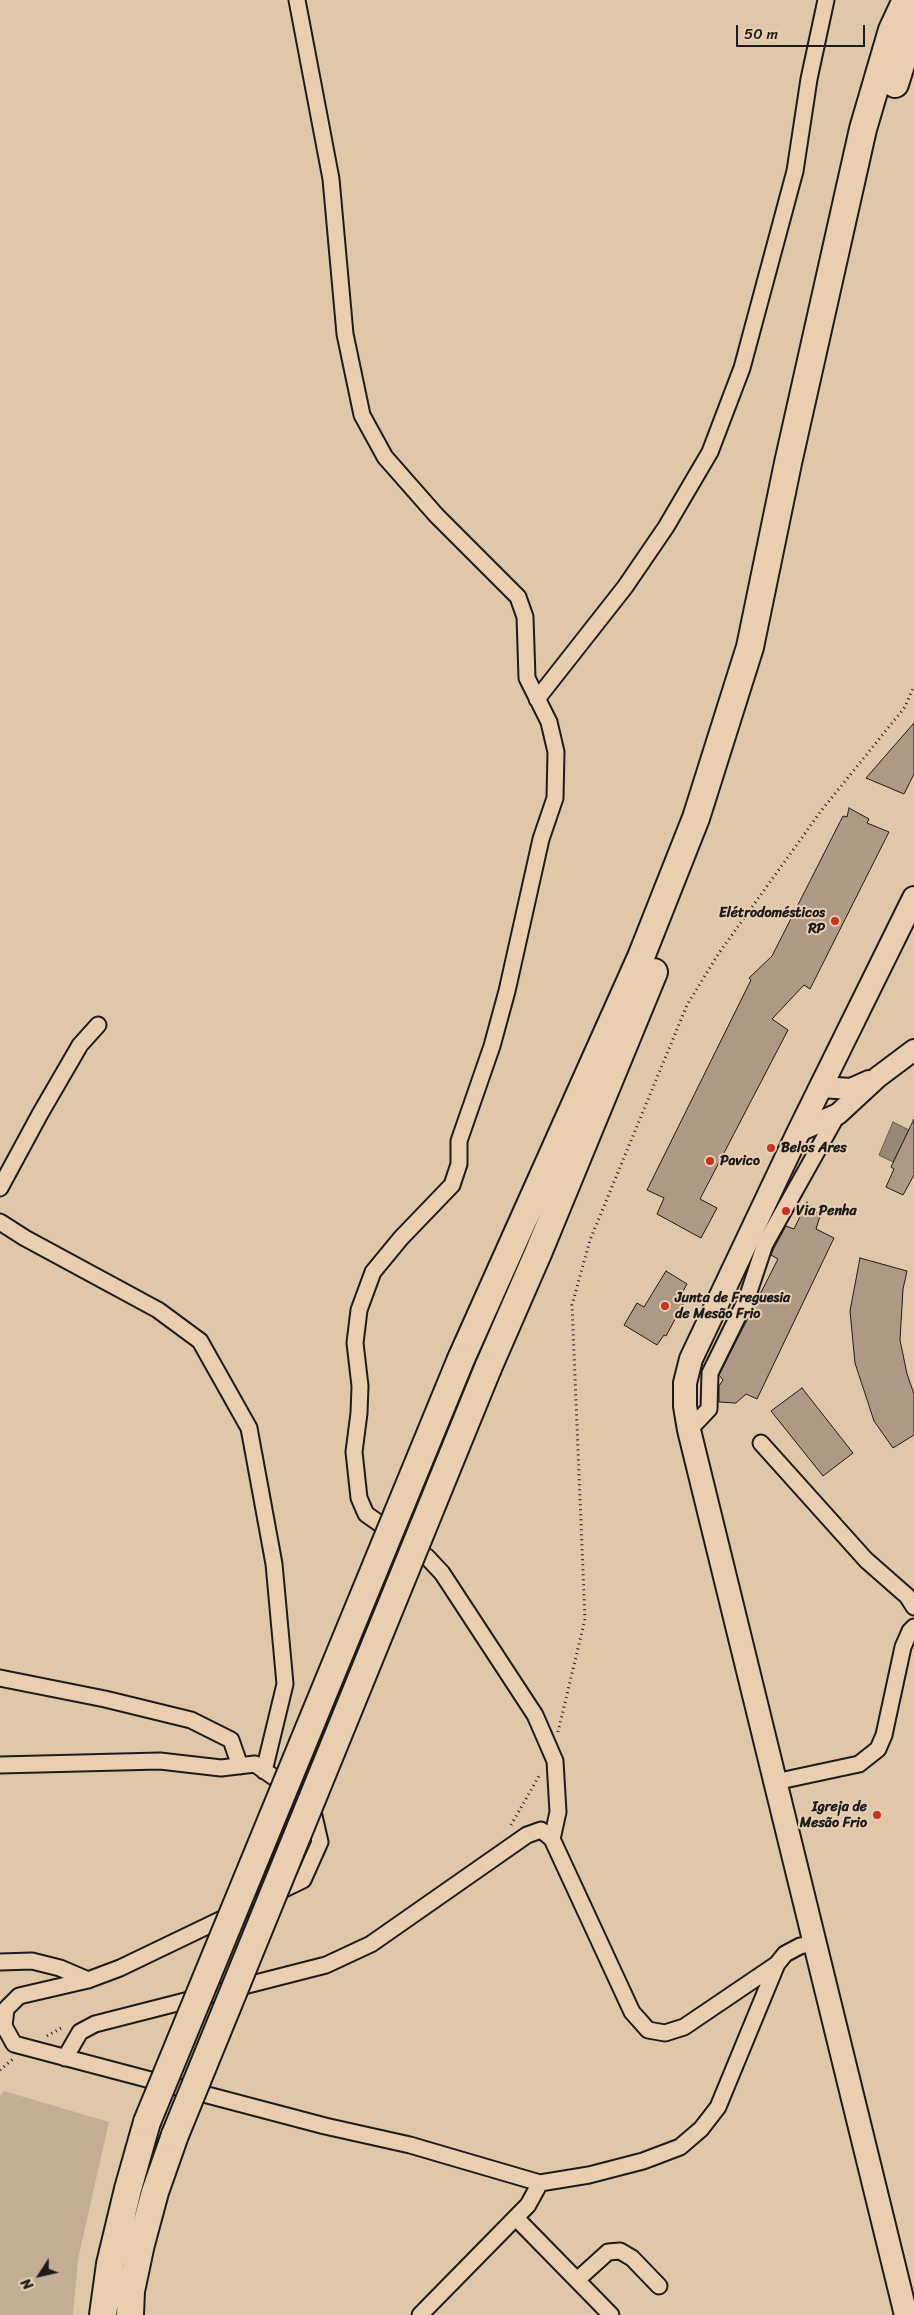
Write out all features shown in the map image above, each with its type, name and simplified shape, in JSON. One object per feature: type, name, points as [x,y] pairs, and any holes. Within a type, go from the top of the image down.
[{"type":"highway","points":[[103,2315],[110,2264],[147,2122],[461,1359],[641,957],[696,818],[750,647],[788,463],[862,129],[892,30],[906,0]]},
{"type":"highway","points":[[130,2315],[131,2291],[141,2244],[155,2192],[175,2135],[488,1368],[539,1251],[687,893],[766,628],[863,185],[914,23]]},
{"type":"main road","points":[[906,2315],[689,1430],[685,1406],[685,1382],[691,1360],[799,1131],[914,898]]},
{"type":"street","points":[[297,0],[331,179],[346,334],[362,414],[385,457],[436,516],[518,597],[525,617],[527,678],[549,722],[556,752],[556,798],[541,839],[505,1000],[492,1046],[459,1141],[459,1164],[452,1185],[401,1238],[374,1272],[359,1310],[355,1343],[360,1386],[354,1452],[359,1498],[366,1514],[427,1557],[442,1573],[535,1715],[551,1748],[555,1761],[558,1812],[552,1839]]},
{"type":"street","points":[[537,698],[624,587],[666,527],[710,452],[742,368],[795,171],[809,79],[826,0]]},
{"type":"street","points":[[0,1188],[80,1045],[98,1025]]},
{"type":"street","points":[[799,1131],[838,1114],[878,1078],[914,1050]]},
{"type":"street","points":[[834,1062],[851,1089]]},
{"type":"street","points":[[821,1087],[851,1089],[878,1078]]},
{"type":"street","points":[[689,1430],[709,1408],[710,1373],[747,1298],[766,1244],[851,1089]]},
{"type":"street","points":[[0,1222],[25,1238],[158,1310],[200,1341],[249,1428],[274,1564],[285,1684],[264,1771]]},
{"type":"street","points":[[761,1443],[866,1560],[908,1596],[914,1607]]},
{"type":"street","points":[[775,1782],[859,1764],[878,1749],[884,1735],[902,1647],[914,1627]]},
{"type":"street","points":[[0,1678],[105,1699],[191,1720],[231,1740],[240,1766]]},
{"type":"street","points":[[0,1765],[160,1761],[221,1768],[254,1764],[312,1804],[320,1842],[303,1880],[120,1968],[88,1980],[19,1996],[6,2009],[4,2026],[14,2044],[326,2126],[419,2148],[540,2183],[589,2175],[644,2161],[680,2147],[701,2129],[718,2107],[777,1964],[785,1954],[800,1946],[815,1943]]},
{"type":"street","points":[[65,2058],[80,2032],[95,2024],[326,1965],[371,1944],[527,1835],[541,1830],[552,1839],[632,2012],[648,2030],[665,2033],[684,2027],[777,1964]]},
{"type":"street","points":[[0,1962],[32,1961],[60,1968],[88,1980]]},
{"type":"street","points":[[420,2315],[528,2205],[540,2183]]},
{"type":"street","points":[[516,2218],[611,2315]]},
{"type":"street","points":[[577,2280],[608,2252],[620,2251],[632,2258],[659,2286]]},
{"type":"path","points":[[510,1828],[539,1777],[561,1725],[585,1619],[572,1305],[590,1240],[687,1006],[719,953],[821,811],[905,707],[914,686]]},
{"type":"path","points":[[0,2070],[25,2048],[66,2026]]},
{"type":"shaded area","points":[[893,1122],[909,1130],[893,1162],[879,1155]]},
{"type":"shaded area","points":[[4,2091],[109,2122],[78,2259],[73,2315],[0,2315],[0,2096]]},
{"type":"building","points":[[914,723],[914,774],[904,794],[866,778]]},
{"type":"building","points":[[849,808],[869,819],[867,823],[889,832],[810,989],[804,985],[772,1019],[788,1030],[700,1199],[717,1208],[701,1238],[657,1214],[664,1198],[647,1190],[751,980],[749,978],[772,956],[843,816],[847,817]]},
{"type":"building","points":[[914,1119],[914,1175],[903,1195],[886,1187],[894,1169],[891,1167]]},
{"type":"building","points":[[807,1202],[820,1216],[816,1229],[834,1238],[757,1399],[746,1394],[736,1403],[719,1402],[719,1386],[723,1380],[719,1375],[778,1259],[771,1255],[774,1248],[786,1226],[794,1229]]},
{"type":"building","points":[[860,1258],[907,1271],[903,1289],[900,1340],[907,1374],[914,1394],[914,1435],[893,1448],[874,1421],[855,1363],[850,1311]]},
{"type":"building","name":"Junta de Freguesia de Mesão Frio","points":[[666,1271],[687,1284],[682,1293],[687,1297],[666,1336],[664,1335],[657,1345],[624,1325],[637,1303],[644,1307]]},
{"type":"building","points":[[802,1388],[853,1453],[823,1476],[771,1411]]},
{"type":"place","name":"Elétrodomésticos RP","points":[[835,921]]},
{"type":"place","name":"Belos Ares","points":[[771,1148]]},
{"type":"place","name":"Pavico","points":[[710,1161]]},
{"type":"place","name":"Via Penha","points":[[786,1211]]},
{"type":"place","name":"Junta de Freguesia de Mesão Frio","points":[[665,1306]]},
{"type":"place","name":"Igreja de Mesão Frio","points":[[877,1815]]}]
